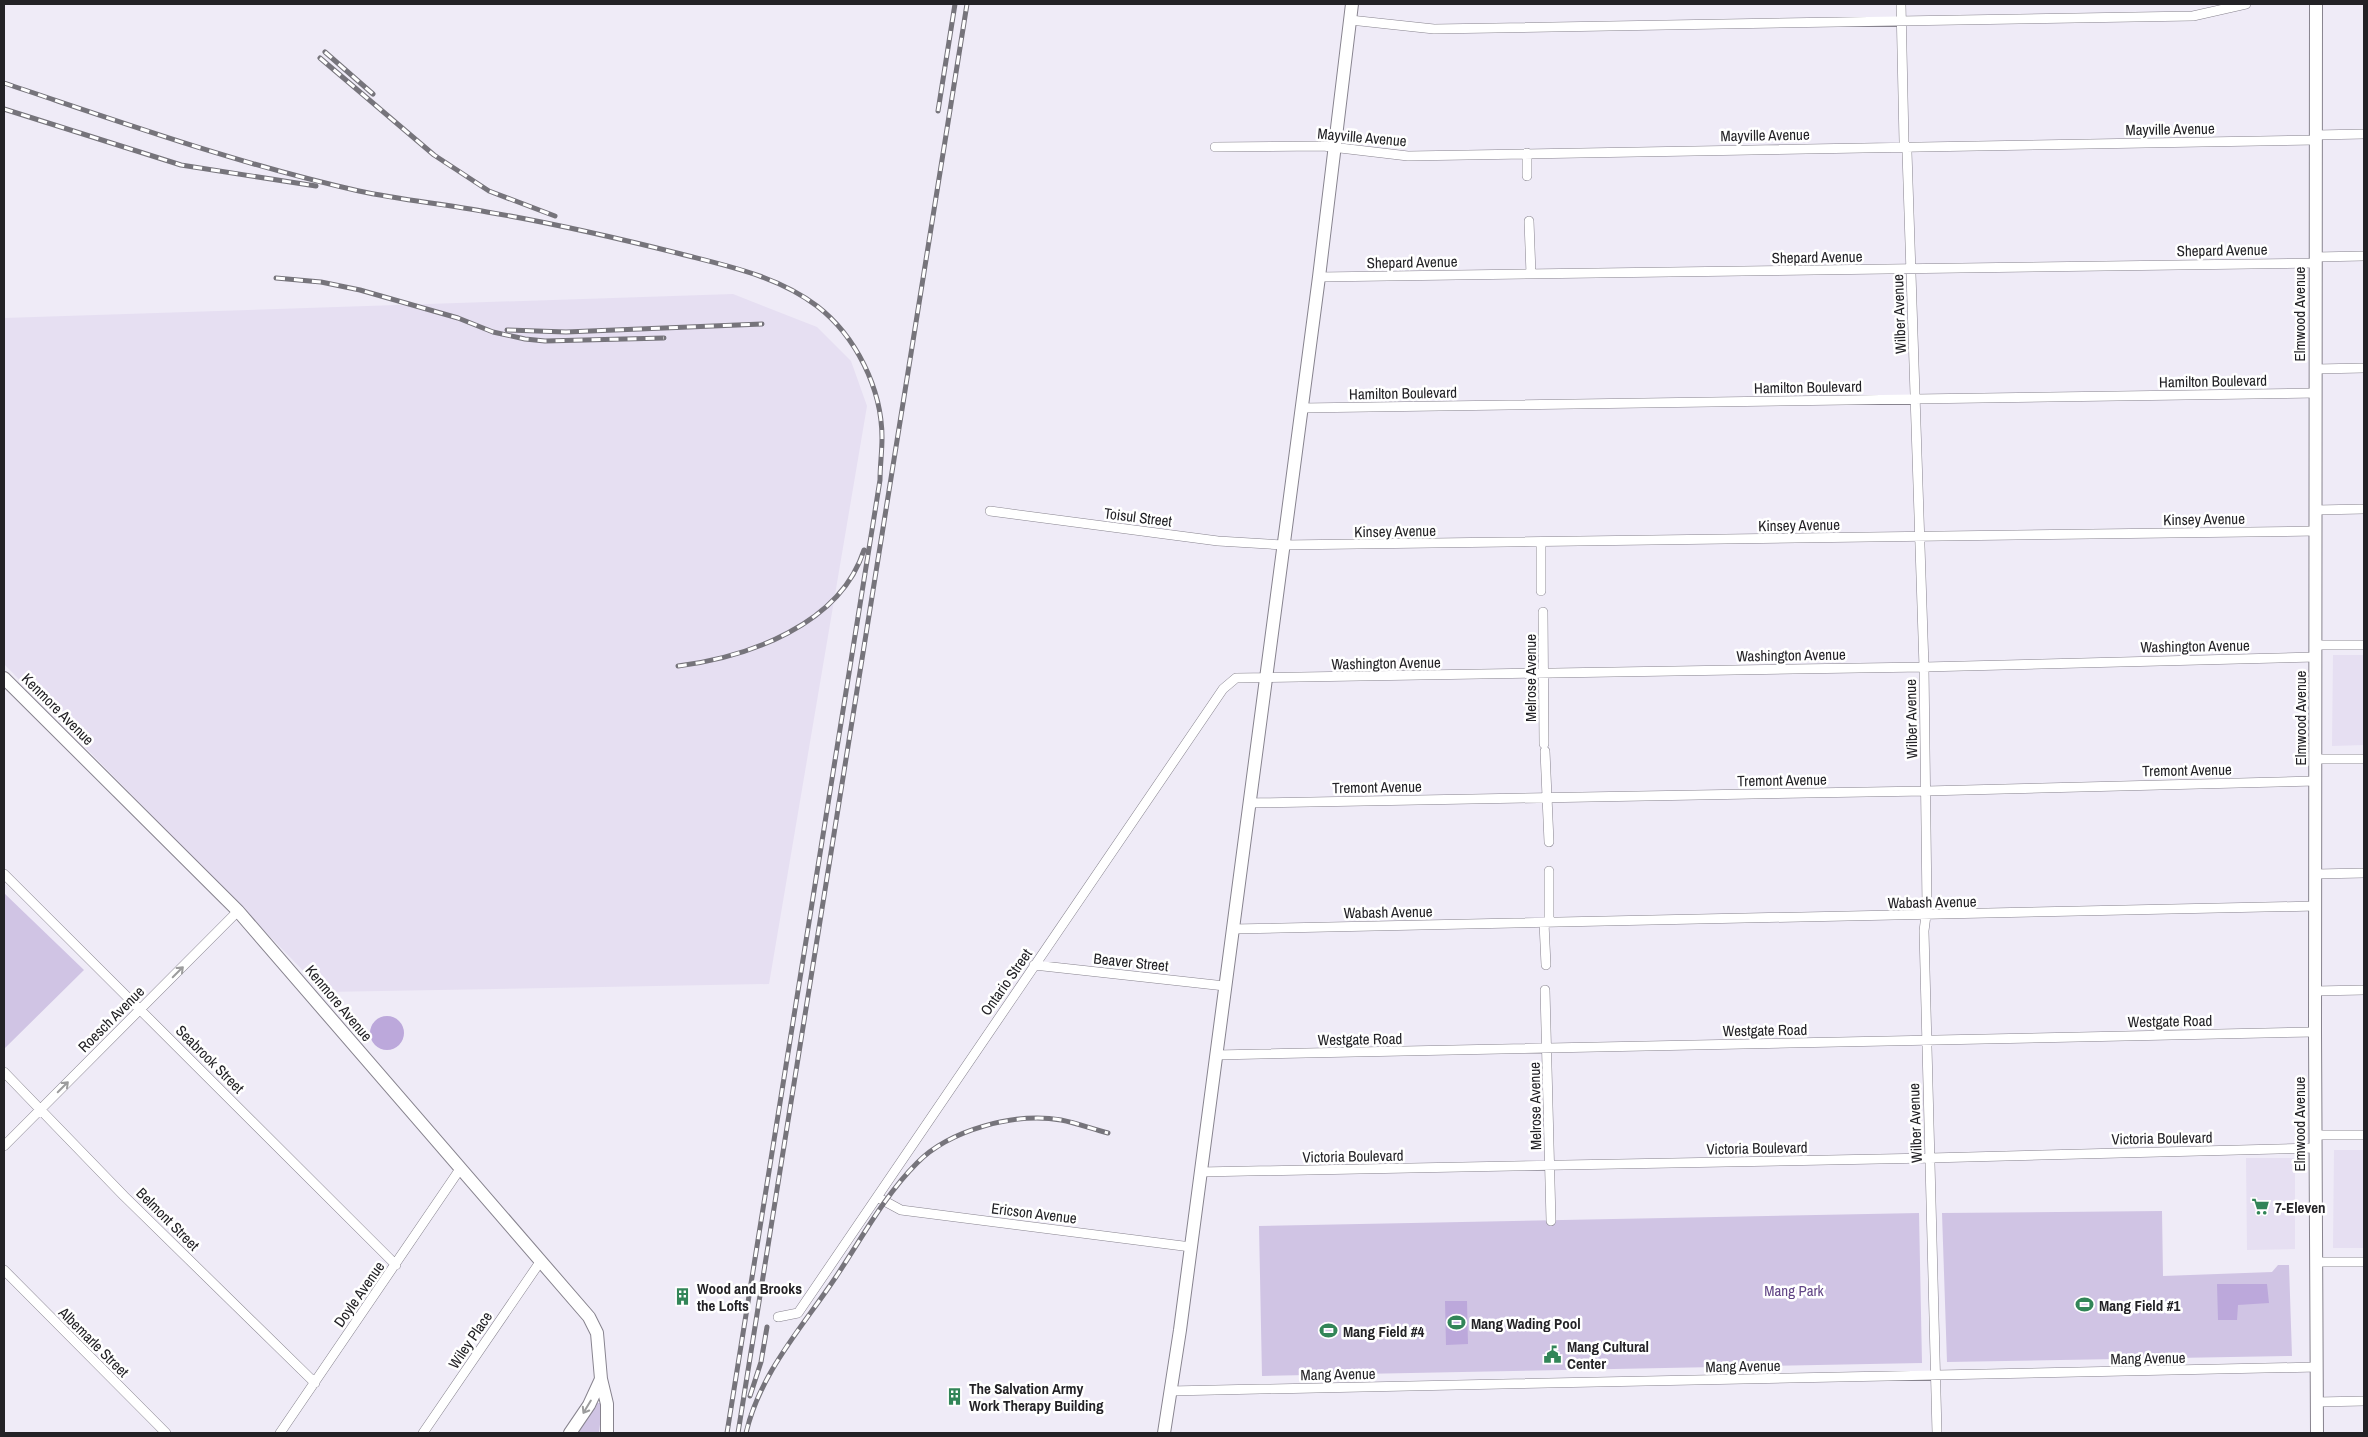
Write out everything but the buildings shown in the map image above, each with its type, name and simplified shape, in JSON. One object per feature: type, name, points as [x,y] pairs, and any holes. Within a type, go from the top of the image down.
[{"type":"street","points":[[1164,1433],[1191,1247],[1248,803],[1319,277],[1352,4]]},
{"type":"street","name":"Wilber Avenue","points":[[1902,4],[1904,147],[1906,152],[1911,269],[1924,667],[1926,791],[1926,916],[1924,931],[1937,1433]]},
{"type":"street","points":[[1350,20],[1434,29],[2193,16],[2246,4]]},
{"type":"street","name":"Elmwood Avenue","points":[[2316,4],[2315,1142],[2317,1433]]},
{"type":"street","name":"Mayville Avenue","points":[[1215,147],[1334,147],[1408,156],[2315,138],[2364,134]]},
{"type":"street","points":[[1527,153],[1528,176]]},
{"type":"street","points":[[1529,221],[1531,274]]},
{"type":"street","name":"Shepard Avenue","points":[[1319,277],[1911,269],[2315,260],[2364,256]]},
{"type":"street","points":[[2316,369],[2364,368]]},
{"type":"street","name":"Hamilton Boulevard","points":[[1301,408],[2316,393]]},
{"type":"street","points":[[2316,510],[2364,509]]},
{"type":"street","name":"Toisul Street","points":[[990,511],[1218,541],[1283,545]]},
{"type":"street","name":"Kinsey Avenue","points":[[1283,545],[2316,531]]},
{"type":"street","points":[[1541,543],[1541,591]]},
{"type":"street","name":"Melrose Avenue","points":[[1543,612],[1548,842]]},
{"type":"street","name":"Washington Avenue","points":[[1265,679],[1924,667],[2316,651],[2364,645]]},
{"type":"street","name":"Ontario Street","points":[[778,1317],[798,1313],[1223,689],[1236,678],[1265,679]]},
{"type":"street","name":"Kenmore Avenue","points":[[5,680],[238,911],[589,1317],[597,1333],[601,1379],[607,1404],[607,1433]]},
{"type":"street","points":[[2316,759],[2364,759]]},
{"type":"street","name":"Tremont Avenue","points":[[1248,803],[1926,791],[2316,781]]},
{"type":"street","points":[[1546,965],[1549,872]]},
{"type":"street","points":[[2316,874],[2364,873]]},
{"type":"street","name":"Seabrook Street","points":[[4,874],[396,1265]]},
{"type":"street","name":"Wabash Avenue","points":[[1232,929],[1926,916],[2316,906]]},
{"type":"street","name":"Roesch Avenue","points":[[4,1146],[238,911]]},
{"type":"street","name":"Beaver Street","points":[[1034,965],[1224,986]]},
{"type":"street","name":"Melrose Avenue","points":[[1545,990],[1551,1221]]},
{"type":"street","points":[[2315,991],[2364,990]]},
{"type":"street","name":"Westgate Road","points":[[1216,1055],[2315,1032]]},
{"type":"street","name":"Belmont Street","points":[[4,1072],[124,1196],[314,1383]]},
{"type":"street","name":"Victoria Boulevard","points":[[1200,1172],[1930,1158],[2315,1142],[2364,1135]]},
{"type":"street","name":"Doyle Avenue","points":[[280,1433],[460,1170]]},
{"type":"street","name":"Ericson Avenue","points":[[877,1197],[901,1210],[1191,1247]]},
{"type":"street","name":"Wiley Place","points":[[423,1433],[540,1262]]},
{"type":"street","points":[[2316,1262],[2364,1262]]},
{"type":"street","name":"Albemarle Street","points":[[4,1270],[166,1433]]},
{"type":"street","name":"Mang Avenue","points":[[1170,1391],[2316,1367]]},
{"type":"street","points":[[570,1433],[589,1404],[601,1379]]},
{"type":"street","points":[[2317,1402],[2364,1402]]},
{"type":"shaded area","points":[[733,294],[817,327],[851,361],[867,406],[769,984],[324,992],[4,664],[4,318]]},
{"type":"shaded area","points":[[2333,655],[2364,655],[2364,745],[2332,746]]},
{"type":"shaded area","points":[[387,1016],[394,1017],[399,1021],[403,1026],[403,1040],[399,1045],[394,1049],[387,1050],[380,1049],[375,1045],[371,1040],[370,1033],[371,1026],[375,1021],[380,1017]]},
{"type":"shaded area","points":[[2334,1150],[2364,1150],[2364,1248],[2333,1248]]},
{"type":"shaded area","points":[[2246,1158],[2295,1158],[2295,1249],[2247,1250]]},
{"type":"shaded area","points":[[2217,1284],[2267,1284],[2269,1303],[2238,1305],[2237,1320],[2218,1320]]},
{"type":"shaded area","name":"Mang Wading Pool","points":[[1445,1301],[1467,1301],[1468,1344],[1446,1345]]},
{"type":"green space","points":[[4,893],[84,970],[4,1049]]},
{"type":"green space","points":[[2162,1211],[2163,1276],[2272,1272],[2278,1265],[2289,1265],[2292,1356],[1947,1362],[1942,1213]]},
{"type":"green space","name":"Mang Park","points":[[1919,1213],[1922,1363],[1262,1376],[1259,1226]]},
{"type":"green space","points":[[596,1403],[600,1403],[602,1407],[599,1433],[576,1433]]},
{"type":"railway","points":[[938,111],[955,4]]},
{"type":"railway","points":[[738,1433],[967,4]]},
{"type":"railway","points":[[325,52],[373,94]]},
{"type":"railway","points":[[320,58],[434,155],[489,191],[555,216]]},
{"type":"railway","points":[[4,83],[180,142],[314,180],[375,194],[512,216],[561,226],[657,248],[752,273],[785,287],[817,306],[844,332],[855,348],[872,383],[881,419],[880,480],[727,1433]]},
{"type":"railway","points":[[4,109],[181,165],[316,186]]},
{"type":"railway","points":[[276,278],[321,282],[360,290],[458,318],[493,332],[525,339],[545,341],[664,338]]},
{"type":"railway","points":[[507,330],[566,332],[762,324]]},
{"type":"railway","points":[[678,666],[733,655],[788,633],[813,617],[835,598],[852,576],[864,550]]},
{"type":"railway","points":[[746,1433],[760,1393],[780,1356],[840,1271],[892,1192],[930,1151],[964,1133],[1004,1121],[1043,1118],[1061,1120],[1108,1133]]},
{"type":"railway","points":[[750,1396],[761,1362],[767,1327]]},
{"type":"place","name":"7-Eleven","points":[[2261,1207]]},
{"type":"place","name":"Wood and Brooks the Lofts","points":[[683,1297]]},
{"type":"place","name":"Mang Field #1","points":[[2085,1305]]},
{"type":"place","name":"Mang Wading Pool","points":[[1457,1323]]},
{"type":"place","name":"Mang Field #4","points":[[1329,1331]]},
{"type":"place","name":"Mang Cultural Center","points":[[1553,1355]]},
{"type":"place","name":"The Salvation Army Work Therapy Building","points":[[955,1397]]}]
